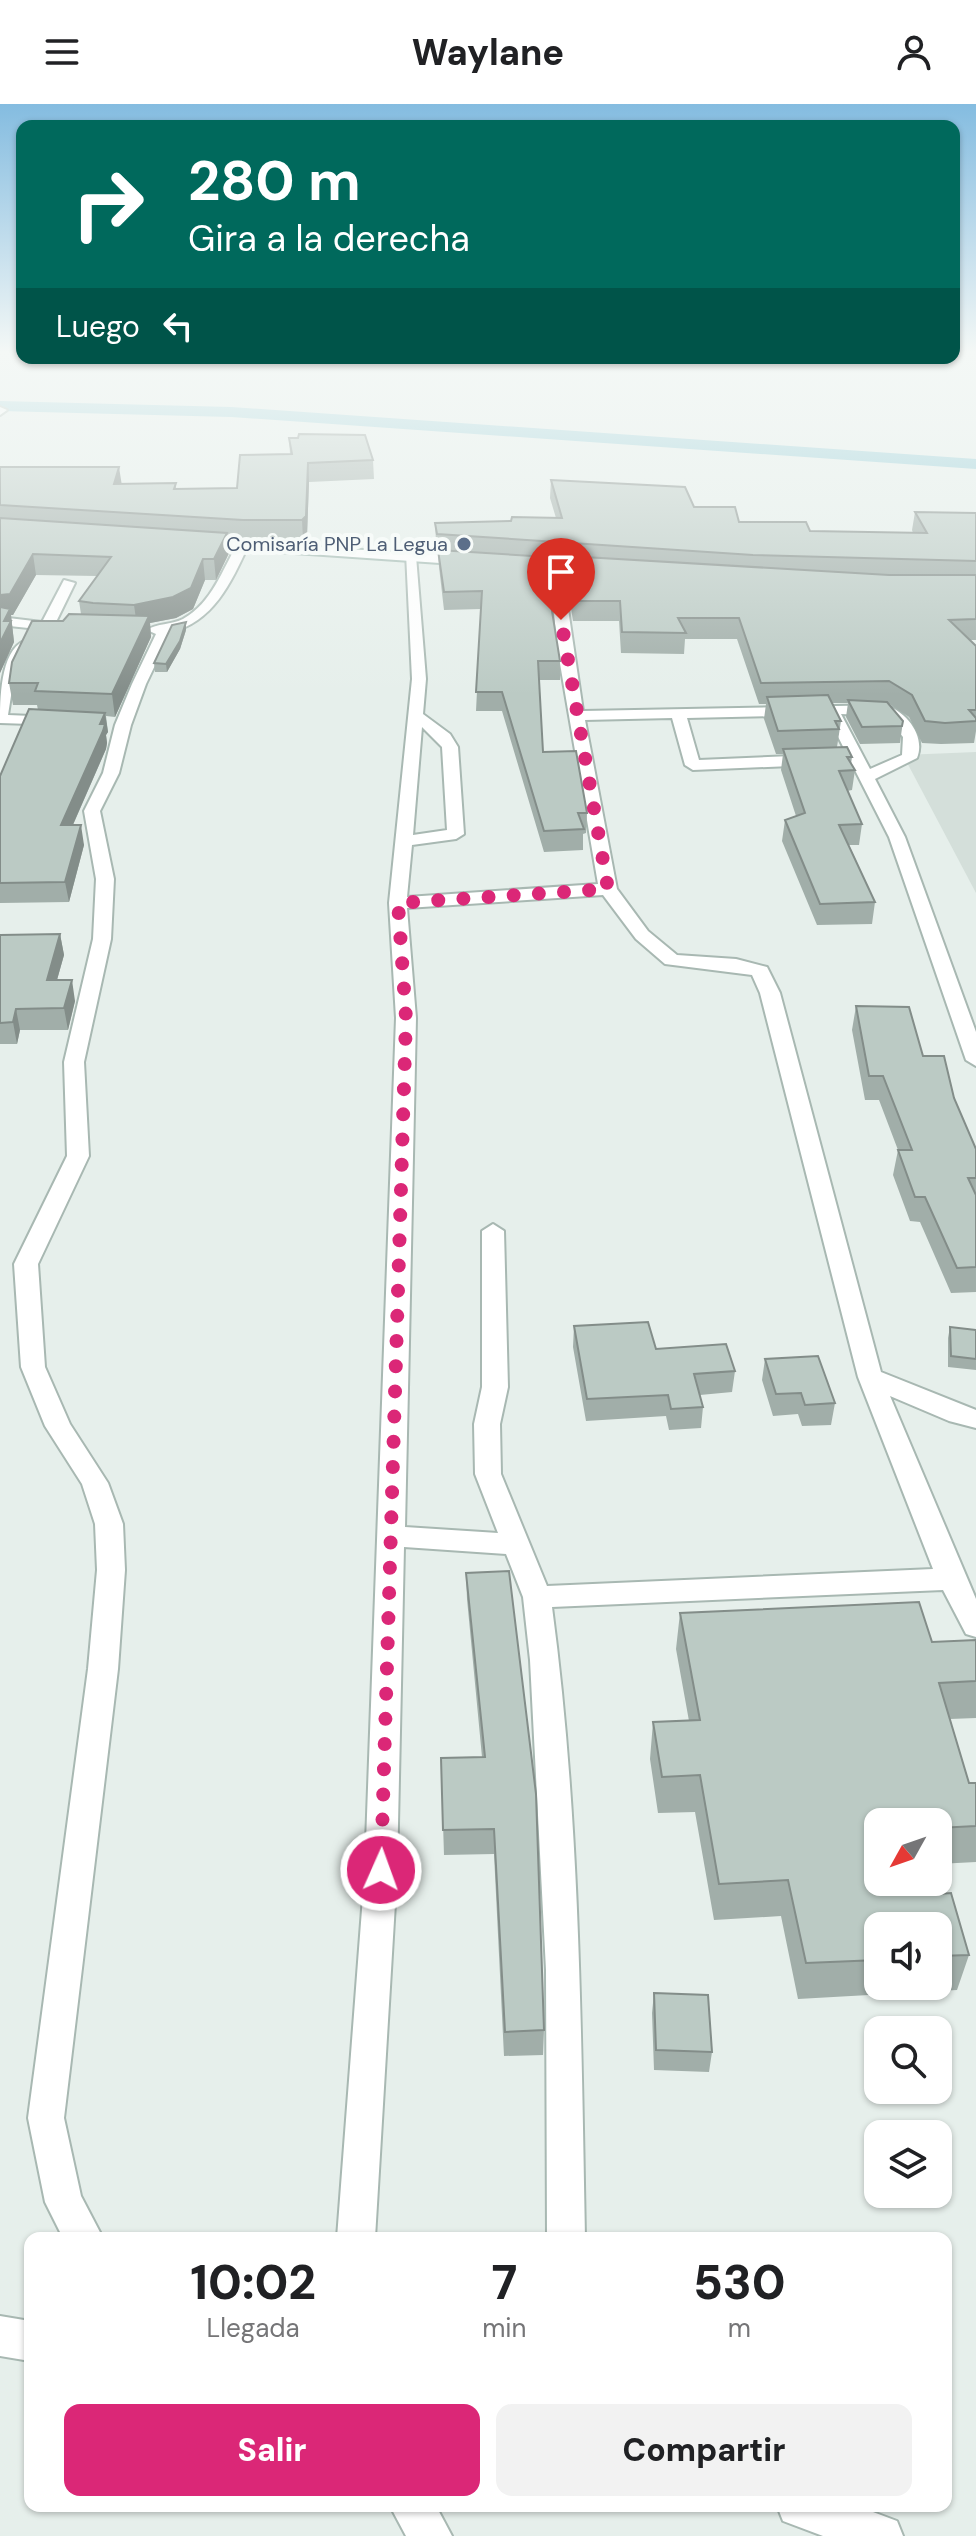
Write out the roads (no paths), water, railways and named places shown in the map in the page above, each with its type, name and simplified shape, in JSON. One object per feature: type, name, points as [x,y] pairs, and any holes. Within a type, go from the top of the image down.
[{"type":"street","points":[[182,542],[478,562]]},
{"type":"street","points":[[135,630],[165,630],[194,619],[208,608],[226,581],[242,546]]},
{"type":"street","points":[[356,2232],[381,1870],[406,1018],[398,903],[419,679],[410,556]]},
{"type":"street","points":[[509,565],[615,572]]},
{"type":"street","points":[[556,568],[564,646],[608,889],[642,935],[672,960],[736,965],[760,971],[770,993],[870,1377],[951,1579],[976,1626]]},
{"type":"street","points":[[69,583],[6,683],[0,719],[73,723]]},
{"type":"street","points":[[0,621],[77,629]]},
{"type":"street","points":[[81,2232],[64,2202],[46,2118],[103,1669],[111,1570],[109,1524],[95,1483],[58,1426],[33,1367],[26,1264],[78,1156],[74,1062],[102,939],[105,879],[92,811],[111,773],[112,725],[165,630]]},
{"type":"street","points":[[831,709],[841,759]]},
{"type":"street","points":[[577,716],[885,709],[903,723],[913,744],[913,753],[909,758],[865,777]]},
{"type":"street","points":[[403,841],[456,834],[450,747],[445,737],[414,714]]},
{"type":"street","points":[[679,715],[693,765],[841,759],[865,777],[897,837],[976,1060]]},
{"type":"street","points":[[398,903],[608,889]]},
{"type":"street","points":[[493,1231],[495,1387],[487,1424],[488,1474],[537,1597],[545,1660],[563,1970],[566,2232]]},
{"type":"street","points":[[870,1377],[958,1415],[976,1419]]},
{"type":"street","points":[[391,1536],[516,1544]]},
{"type":"street","points":[[537,1597],[951,1579]]},
{"type":"street","points":[[0,2336],[24,2340]]},
{"type":"street","points":[[415,2512],[431,2536]]},
{"type":"street","points":[[815,2512],[882,2536]]},
{"type":"place","name":"Comisaría PNP La Legua","points":[[464,544]]}]
